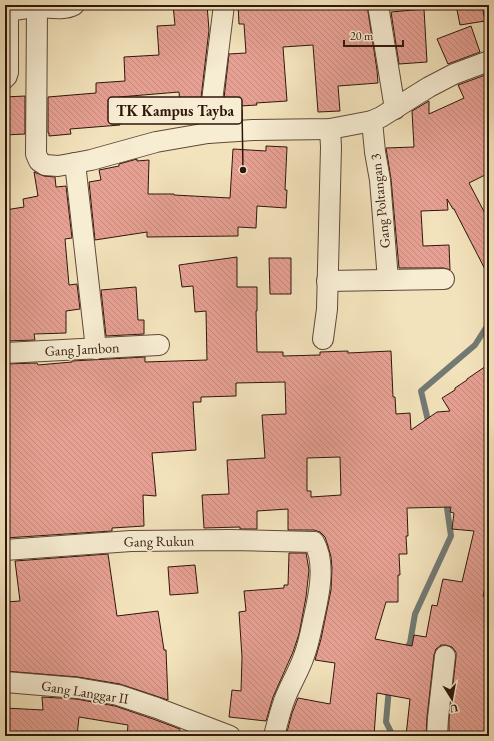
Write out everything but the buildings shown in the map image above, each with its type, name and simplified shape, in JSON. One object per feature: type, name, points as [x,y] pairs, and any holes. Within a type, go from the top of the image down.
[{"type":"street","points":[[9,10],[37,7],[71,7],[74,5]]},
{"type":"street","points":[[208,133],[224,5]]},
{"type":"street","points":[[378,5],[395,109]]},
{"type":"street","points":[[37,7],[36,154],[39,160],[45,165],[58,166],[76,163],[156,142],[208,133],[253,130],[330,129],[372,121],[454,74],[489,61]]},
{"type":"street","name":"Gang Poltangan 3","points":[[372,121],[380,180],[388,280]]},
{"type":"street","points":[[323,340],[327,308],[331,147],[330,129]]},
{"type":"street","points":[[76,163],[96,349]]},
{"type":"street","points":[[327,281],[444,280]]},
{"type":"street","name":"Gang Jambon","points":[[5,353],[159,345]]},
{"type":"street","name":"Gang Rukun","points":[[5,550],[131,541],[230,540],[314,542],[318,552],[321,573],[315,614],[309,643],[284,701],[274,736]]},
{"type":"street","points":[[437,736],[445,656]]},
{"type":"street","name":"Gang Langgar II","points":[[5,682],[77,688],[118,695],[230,736]]},
{"type":"lane","points":[[5,85],[13,73],[9,10]]},
{"type":"waterway","points":[[429,425],[421,391],[475,345],[489,323]]},
{"type":"waterway","points":[[405,651],[410,643],[415,614],[451,536],[446,501]]},
{"type":"waterway","points":[[389,688],[386,722],[393,736]]},
{"type":"place","name":"TK Kampus Tayba","points":[[243,170]]}]
